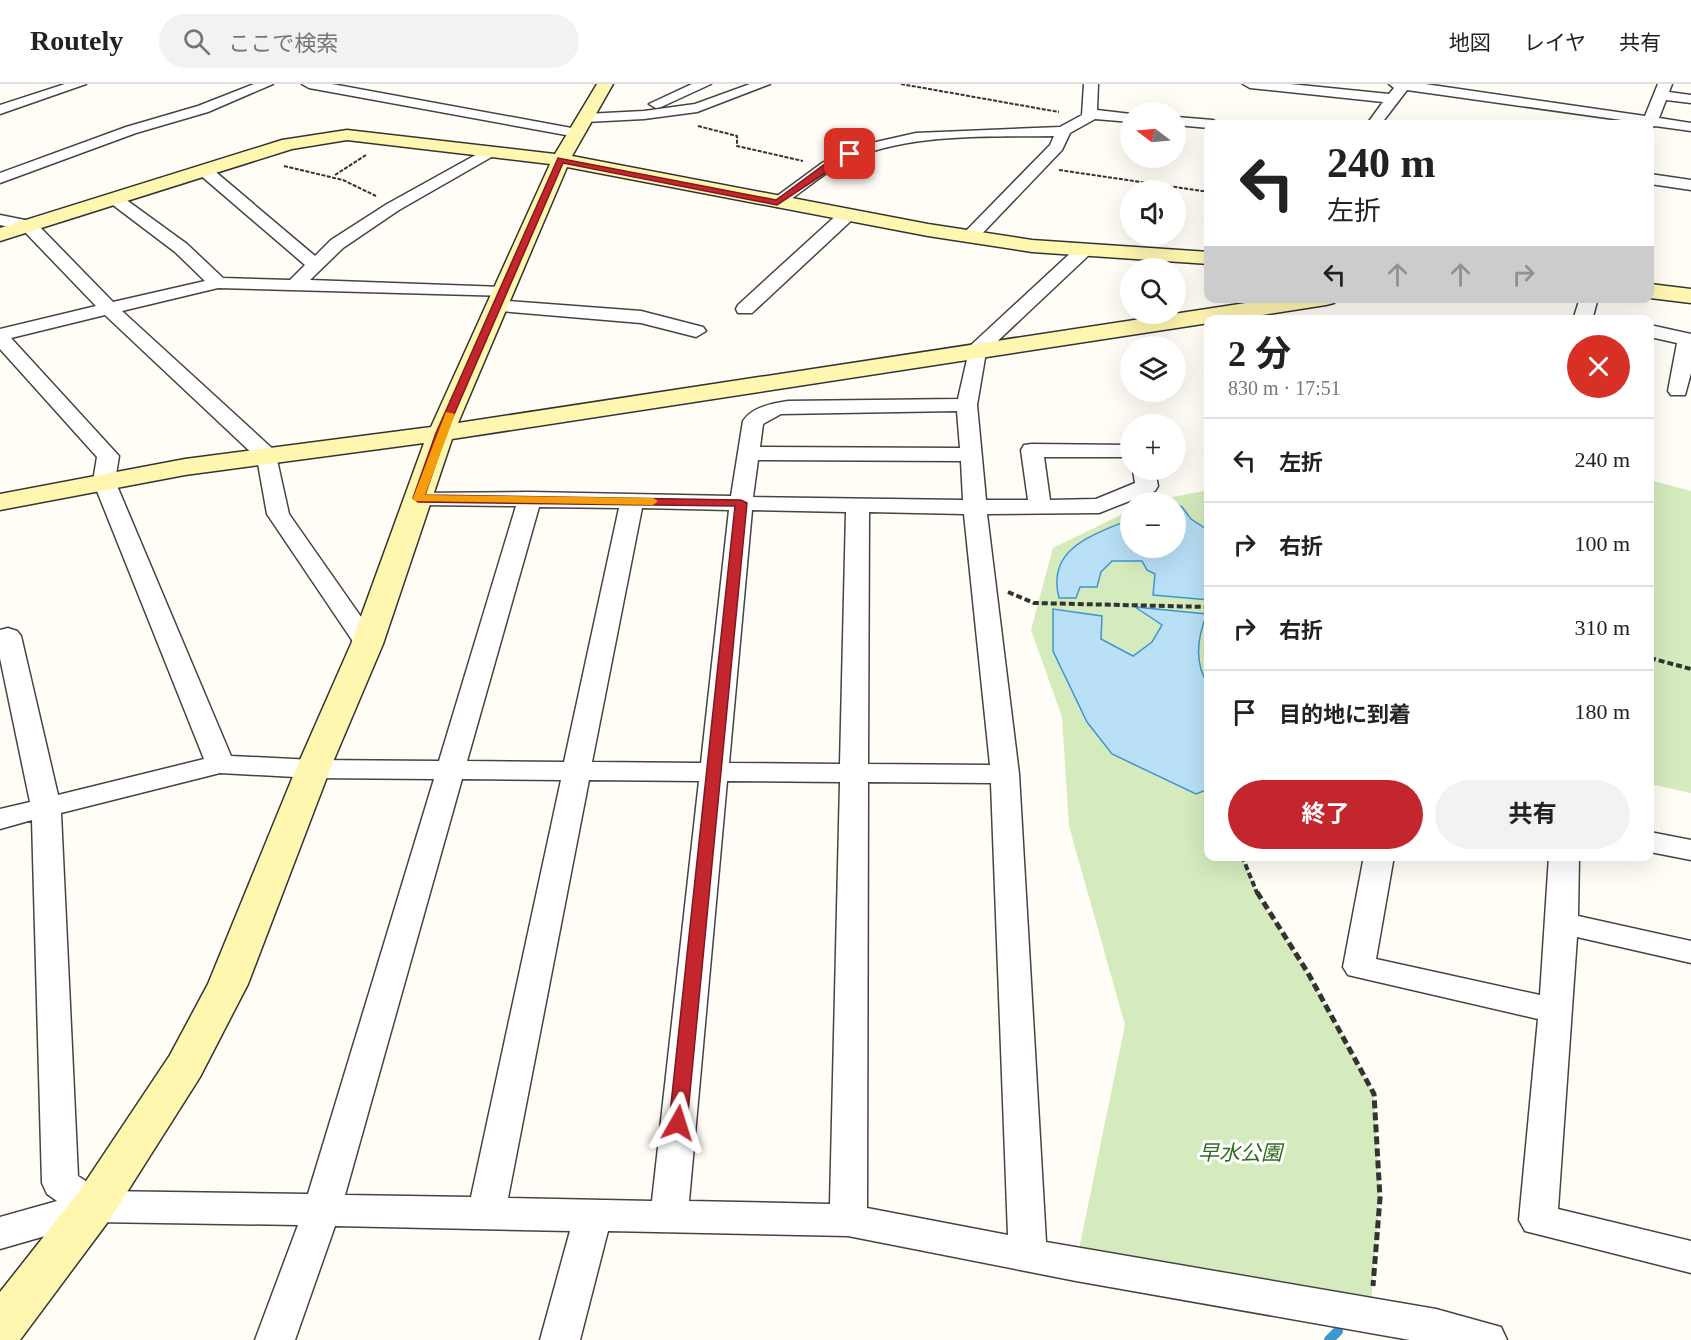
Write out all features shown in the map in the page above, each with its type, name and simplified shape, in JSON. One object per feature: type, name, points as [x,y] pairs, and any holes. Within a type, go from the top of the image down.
[{"type":"street","points":[[0,110],[79,84]]},
{"type":"street","points":[[0,178],[131,130],[203,109],[266,84]]},
{"type":"street","points":[[309,84],[581,125],[719,102],[763,84]]},
{"type":"street","points":[[0,1329],[94,1206],[185,1066],[228,984],[313,769],[367,644],[441,433],[561,160],[606,84]]},
{"type":"street","points":[[595,102],[659,104],[704,84]]},
{"type":"street","points":[[1089,116],[1090,84]]},
{"type":"street","points":[[1250,84],[1393,99]]},
{"type":"street","points":[[1377,120],[1401,84],[1630,120]]},
{"type":"street","points":[[1589,97],[1623,102]]},
{"type":"street","points":[[1650,120],[1656,98],[1691,99]]},
{"type":"street","points":[[777,202],[828,166],[850,154],[916,137],[1063,131],[1089,116],[1120,117]]},
{"type":"street","points":[[1186,122],[1204,123]]},
{"type":"street","points":[[1654,123],[1691,127]]},
{"type":"street","points":[[970,236],[1057,147],[1063,131]]},
{"type":"street","points":[[0,235],[248,157],[308,140],[347,135],[561,160],[777,202],[970,236],[1083,251],[1204,258]]},
{"type":"street","points":[[294,286],[337,244],[393,207],[490,152]]},
{"type":"street","points":[[206,171],[315,265]]},
{"type":"street","points":[[1654,180],[1691,185]]},
{"type":"street","points":[[115,199],[182,248],[219,283]]},
{"type":"street","points":[[746,309],[847,215]]},
{"type":"street","points":[[0,220],[29,226],[108,308],[267,456],[279,514],[367,644]]},
{"type":"street","points":[[1028,1255],[1005,774],[975,507],[967,405],[977,350],[1083,251]]},
{"type":"street","points":[[1654,278],[1691,281]]},
{"type":"street","points":[[220,764],[104,481],[108,456],[0,336],[108,308],[219,283],[500,299],[641,317],[696,331]]},
{"type":"street","points":[[1654,291],[1691,296]]},
{"type":"street","points":[[1212,315],[1292,303]]},
{"type":"street","points":[[0,502],[104,481],[441,433],[1204,316]]},
{"type":"street","points":[[1654,332],[1687,339],[1677,392]]},
{"type":"street","points":[[669,1217],[741,503],[753,421],[775,409],[821,405],[967,405]]},
{"type":"street","points":[[1040,506],[1032,450],[1120,451]]},
{"type":"street","points":[[748,453],[971,455]]},
{"type":"street","points":[[418,498],[975,507],[1099,506],[1147,486],[1146,480]]},
{"type":"street","points":[[275,1340],[322,1210],[530,499]]},
{"type":"street","points":[[486,1214],[632,501]]},
{"type":"street","points":[[848,1220],[858,504]]},
{"type":"street","points":[[8,636],[46,807],[60,1183],[94,1206]]},
{"type":"street","points":[[0,819],[220,764],[313,769],[1005,774]]},
{"type":"street","points":[[1654,843],[1691,850]]},
{"type":"street","points":[[1378,861],[1359,967],[1555,1011]]},
{"type":"street","points":[[1564,861],[1562,923],[1538,1220],[1691,1257]]},
{"type":"street","points":[[1562,923],[1691,952]]},
{"type":"street","points":[[0,1233],[94,1206],[848,1220],[1028,1255],[1436,1327],[1487,1340]]},
{"type":"street","points":[[560,1340],[593,1215]]},
{"type":"path","points":[[901,84],[1089,116]]},
{"type":"path","points":[[657,114],[737,136],[737,146],[828,166]]},
{"type":"path","points":[[248,157],[334,176],[364,187],[393,207]]},
{"type":"path","points":[[1038,167],[1204,191]]},
{"type":"path","points":[[1034,603],[1204,607]]},
{"type":"path","points":[[1654,659],[1691,669]]},
{"type":"path","points":[[1244,861],[1260,899],[1308,973],[1374,1095],[1380,1198],[1370,1316]]},
{"type":"green space","points":[[1654,481],[1691,491],[1691,793],[1654,785]]},
{"type":"green space","name":"早水公園","points":[[1204,491],[1204,861],[1244,861],[1260,899],[1308,973],[1374,1094],[1380,1198],[1370,1316],[1076,1264],[1125,1025],[1069,826],[1062,717],[1031,630],[1053,548],[1120,515],[1120,558],[1186,558],[1186,494]]},
{"type":"water","points":[[1186,512],[1191,519],[1204,528],[1204,600],[1153,595],[1155,574],[1147,570],[1142,561],[1112,561],[1101,572],[1097,587],[1080,587],[1076,598],[1059,598],[1057,581],[1059,567],[1066,555],[1088,538],[1120,524],[1120,558],[1186,558]]},
{"type":"water","points":[[1135,607],[1204,614],[1199,642],[1199,660],[1204,678],[1204,791],[1196,794],[1112,754],[1087,722],[1053,651],[1053,609],[1102,616],[1101,639],[1133,656],[1152,642],[1162,625]]},
{"type":"waterway","points":[[1329,1340],[1338,1331]]},
{"type":"slow traffic","points":[[449,414],[418,498],[653,501]]},
{"type":"route","points":[[678,1123],[741,503],[418,498],[441,433],[561,160],[777,202],[828,166],[850,154]]}]
